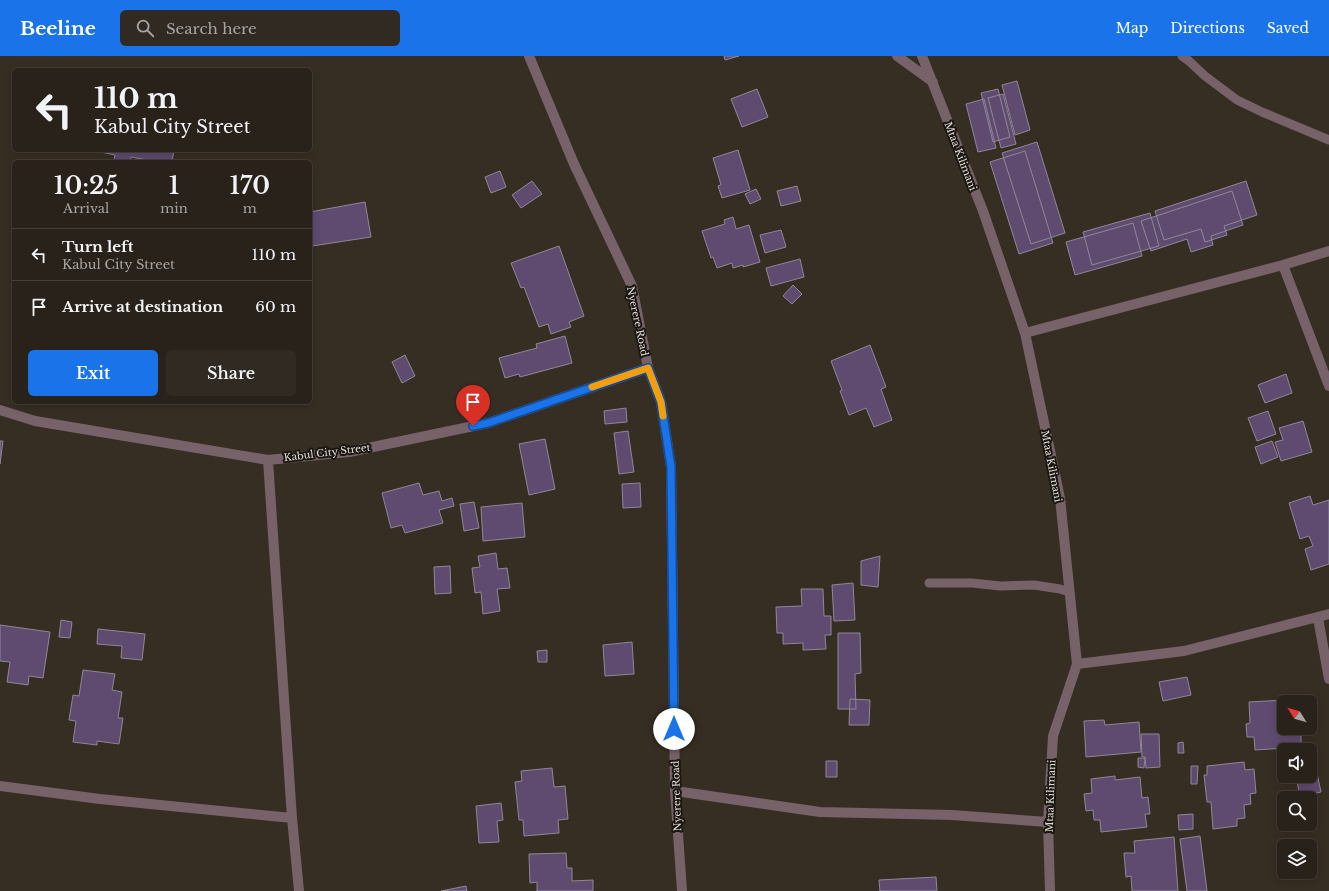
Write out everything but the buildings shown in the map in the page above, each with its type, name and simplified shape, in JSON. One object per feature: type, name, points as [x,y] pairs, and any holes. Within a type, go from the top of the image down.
[{"type":"street","name":"Nyerere Road","points":[[529,56],[574,164],[632,286],[648,368],[661,402],[671,467],[675,791],[682,891]]},
{"type":"street","points":[[897,56],[932,82]]},
{"type":"street","name":"Mtaa Kilimani","points":[[922,56],[983,211],[1025,333],[1060,498],[1077,664],[1052,736],[1048,822],[1050,891]]},
{"type":"street","points":[[1025,333],[1283,265],[1329,251]]},
{"type":"street","points":[[1283,265],[1329,386]]},
{"type":"street","name":"Kabul City Street","points":[[0,410],[35,421],[268,460],[349,452],[488,423],[648,368]]},
{"type":"street","points":[[268,460],[292,818],[299,891]]},
{"type":"street","points":[[1077,664],[1184,651],[1329,614]]},
{"type":"street","points":[[1318,618],[1329,679]]},
{"type":"street","points":[[0,786],[100,800],[292,818]]},
{"type":"street","points":[[675,791],[820,812],[952,815],[1048,822]]},
{"type":"lane","points":[[1182,56],[1205,76],[1237,100],[1329,140]]},
{"type":"lane","points":[[929,583],[972,583],[1000,586],[1034,585],[1069,592]]},
{"type":"slow traffic","points":[[592,387],[648,368],[661,402],[663,416]]},
{"type":"route","points":[[473,426],[488,423],[648,368],[661,402],[671,467],[674,729]]}]
